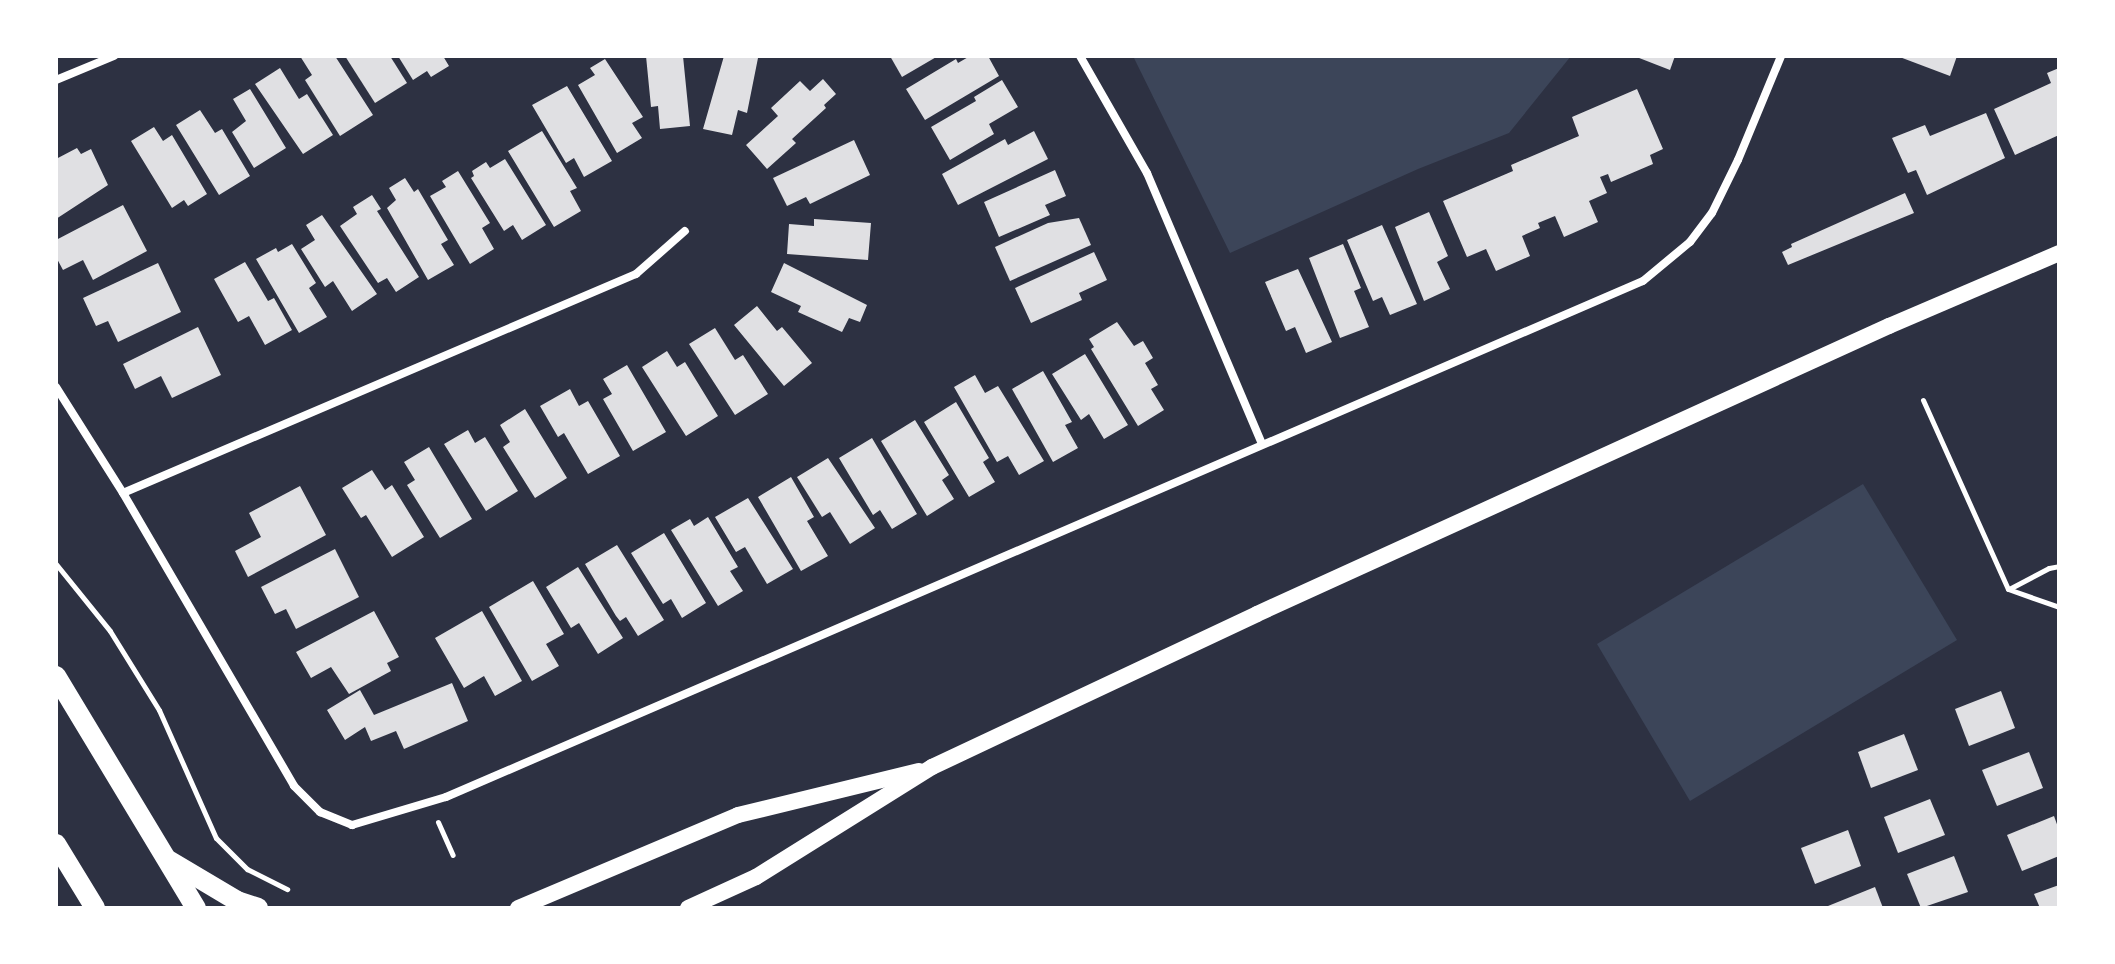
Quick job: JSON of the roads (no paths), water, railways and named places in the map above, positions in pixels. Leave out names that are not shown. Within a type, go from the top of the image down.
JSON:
[{"type":"main road","points":[[688,908],[756,877],[932,767],[1286,601],[1889,326],[2059,253]]},
{"type":"main road","points":[[56,676],[196,908]]},
{"type":"main road","points":[[518,908],[738,815],[932,767]]},
{"type":"main road","points":[[61,852],[81,908]]},
{"type":"main road","points":[[61,852],[95,908]]},
{"type":"main road","points":[[167,860],[237,901],[258,908]]},
{"type":"street","points":[[56,80],[114,56]]},
{"type":"street","points":[[1080,56],[1147,173],[1262,444]]},
{"type":"street","points":[[56,387],[123,493],[294,786],[320,812],[352,825],[446,797],[1643,281],[1690,242],[1712,213],[1738,160],[1781,56]]},
{"type":"street","points":[[123,493],[636,274],[685,231]]}]
